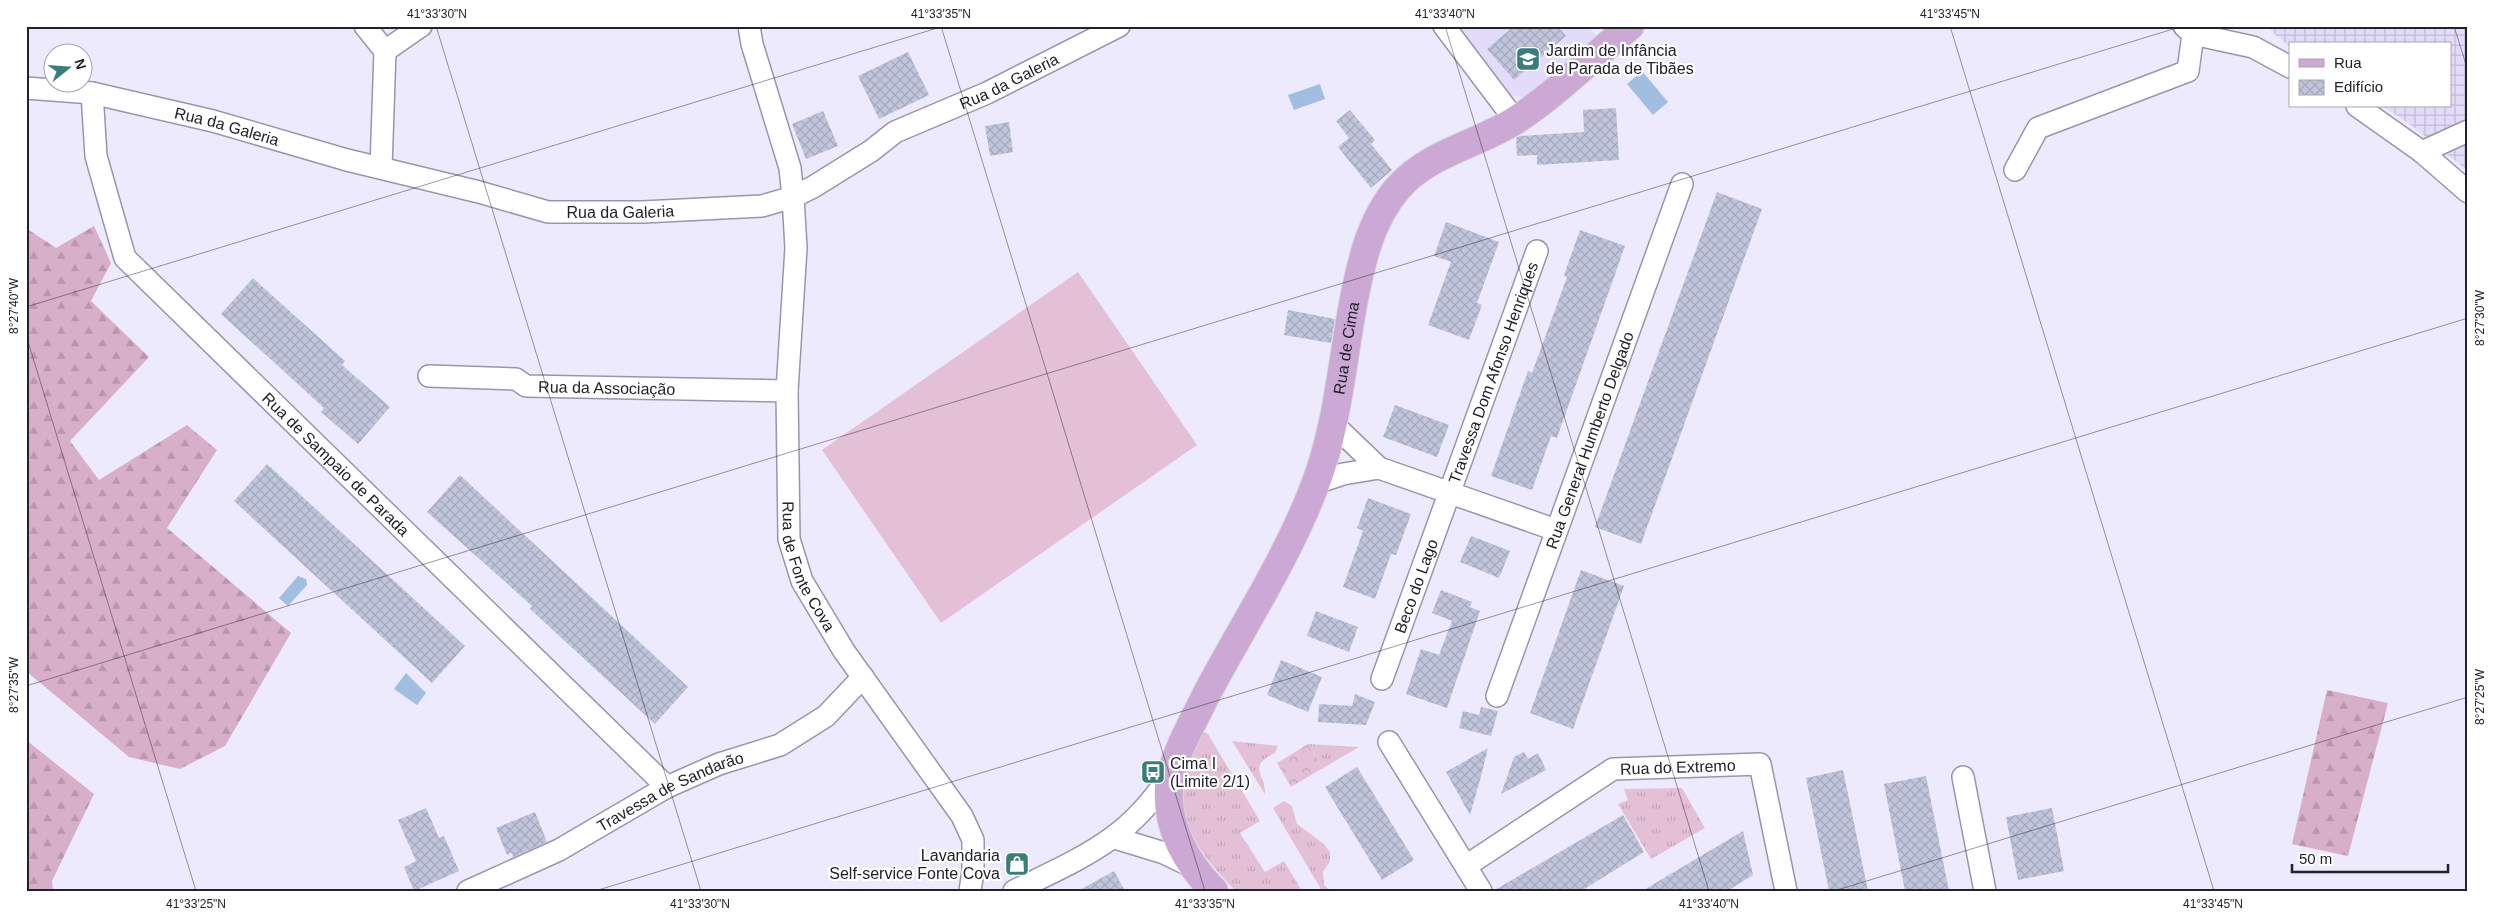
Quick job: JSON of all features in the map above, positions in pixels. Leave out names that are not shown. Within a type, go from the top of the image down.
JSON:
[{"type":"main road","name":"Rua de Cima","points":[[1214,891],[1183,854],[1173,824],[1169,788],[1183,741],[1233,644],[1281,561],[1316,483],[1332,423],[1363,258],[1381,211],[1398,188],[1416,170],[1515,120],[1630,26]]},
{"type":"street","points":[[364,26],[385,51],[381,168]]},
{"type":"street","points":[[385,51],[422,26]]},
{"type":"street","name":"Rua de Fonte Cova","points":[[749,26],[752,44],[790,168],[793,197],[796,248],[787,391],[789,540],[802,581],[844,651],[962,816],[973,840],[973,871],[970,891]]},
{"type":"street","name":"Rua da Galeria","points":[[26,88],[92,93],[213,121],[548,212],[643,212],[762,206],[793,197],[871,152],[895,132],[987,92],[1119,26]]},
{"type":"street","points":[[1444,26],[1515,120]]},
{"type":"street","points":[[2014,170],[2038,128],[2188,71],[2188,30],[2253,47],[2289,66]]},
{"type":"street","name":"Rua de Sampaio de Parada","points":[[92,93],[96,156],[125,258],[667,787]]},
{"type":"street","points":[[2360,108],[2422,152],[2468,192]]},
{"type":"street","points":[[2422,152],[2468,131]]},
{"type":"street","name":"Rua General Humberto Delgado","points":[[1496,696],[1682,184]]},
{"type":"street","name":"Travessa Dom Afonso Henriques","points":[[1450,494],[1537,251]]},
{"type":"street","name":"Rua da Associação","points":[[429,376],[516,379],[526,386],[787,391]]},
{"type":"street","points":[[1332,423],[1379,468],[1556,530]]},
{"type":"street","points":[[1316,483],[1343,474],[1379,468]]},
{"type":"street","name":"Beco do Lago","points":[[1382,679],[1450,494]]},
{"type":"street","name":"Travessa de Sandarão","points":[[468,891],[559,850],[667,787],[719,764],[780,745],[826,716],[863,677]]},
{"type":"street","points":[[1389,742],[1481,891]]},
{"type":"street","name":"Rua do Extremo","points":[[1466,866],[1613,769],[1760,764],[1786,891]]},
{"type":"street","points":[[1014,891],[1115,838],[1156,797],[1175,766]]},
{"type":"street","points":[[1963,777],[1985,891]]},
{"type":"street","points":[[1115,838],[1164,853],[1195,868]]},
{"type":"shaded area","name":"Jardim de Infância de Parada de Tibães","points":[[1455,26],[1587,26],[1600,39],[1530,96],[1521,97],[1509,95],[1468,47],[1467,39]]},
{"type":"shaded area","points":[[2265,26],[2468,26],[2468,171],[2411,125],[2385,108],[2452,108],[2452,42],[2289,42],[2289,46]]},
{"type":"green space","points":[[94,226],[111,263],[91,301],[149,357],[70,441],[99,480],[187,425],[217,450],[167,528],[291,633],[225,746],[180,769],[129,757],[26,671],[26,228],[56,248]]},
{"type":"green space","points":[[1078,272],[1197,445],[941,623],[822,450]]},
{"type":"green space","points":[[2327,690],[2388,703],[2348,856],[2292,844]]},
{"type":"green space","points":[[1201,731],[1208,734],[1260,821],[1240,833],[1265,872],[1284,861],[1302,891],[1236,891],[1214,867],[1195,840],[1183,811],[1182,795],[1184,778]]},
{"type":"green space","points":[[26,740],[94,794],[52,881],[53,891],[26,891]]},
{"type":"green space","points":[[1232,741],[1278,746],[1275,753],[1261,762],[1259,767],[1265,787],[1265,794]]},
{"type":"green space","points":[[1308,744],[1359,747],[1323,768]]},
{"type":"green space","points":[[1308,744],[1323,768],[1291,787],[1277,763]]},
{"type":"green space","points":[[1682,788],[1705,828],[1651,859],[1618,804],[1628,800],[1624,789]]},
{"type":"green space","points":[[1284,801],[1292,806],[1297,824],[1324,844],[1330,852],[1330,861],[1323,872],[1324,885],[1331,891],[1322,891],[1273,808]]},
{"type":"water","points":[[1642,71],[1668,102],[1653,115],[1627,84]]},
{"type":"water","points":[[1320,84],[1325,99],[1294,110],[1288,95]]},
{"type":"water","points":[[298,576],[306,579],[307,585],[288,606],[279,598]]},
{"type":"water","points":[[406,673],[426,693],[417,705],[394,689]]},
{"type":"building","points":[[1514,26],[1557,26],[1566,36],[1514,80],[1487,49]]},
{"type":"building","points":[[908,52],[929,95],[879,119],[858,76]]},
{"type":"building","points":[[1616,108],[1619,160],[1537,165],[1537,155],[1517,156],[1516,138],[1520,136],[1584,132],[1583,110]]},
{"type":"building","points":[[1350,110],[1375,140],[1371,144],[1392,170],[1371,188],[1338,147],[1349,138],[1336,121]]},
{"type":"building","points":[[823,111],[838,146],[806,159],[792,124]]},
{"type":"building","points":[[1009,122],[1013,152],[990,156],[985,126]]},
{"type":"building","points":[[1717,192],[1762,209],[1641,544],[1595,527]]},
{"type":"building","points":[[1446,222],[1499,242],[1477,303],[1482,305],[1469,340],[1428,325],[1451,262],[1434,256]]},
{"type":"building","points":[[1580,230],[1625,246],[1557,438],[1551,436],[1532,490],[1491,476],[1528,371],[1532,373],[1567,277],[1564,275]]},
{"type":"building","points":[[253,278],[345,361],[342,365],[390,407],[358,444],[321,412],[324,408],[221,314]]},
{"type":"building","points":[[1288,310],[1335,319],[1331,343],[1284,335]]},
{"type":"building","points":[[1395,405],[1449,425],[1437,457],[1383,437]]},
{"type":"building","points":[[267,464],[465,646],[432,683],[234,501]]},
{"type":"building","points":[[460,475],[688,687],[655,724],[530,609],[532,606],[427,512]]},
{"type":"building","points":[[1368,498],[1411,514],[1396,555],[1391,554],[1375,599],[1343,587],[1363,531],[1357,528]]},
{"type":"building","points":[[1471,536],[1510,551],[1499,578],[1460,562]]},
{"type":"building","points":[[1581,570],[1624,586],[1573,729],[1530,713]]},
{"type":"building","points":[[1441,590],[1472,602],[1470,607],[1480,611],[1447,708],[1406,694],[1421,649],[1439,655],[1452,621],[1432,613]]},
{"type":"building","points":[[1316,611],[1358,627],[1349,652],[1307,636]]},
{"type":"building","points":[[1281,660],[1322,677],[1308,712],[1267,695]]},
{"type":"building","points":[[1355,694],[1375,702],[1366,725],[1318,722],[1319,704],[1352,706]]},
{"type":"building","points":[[1481,707],[1498,711],[1491,736],[1459,728],[1463,711],[1479,715]]},
{"type":"building","points":[[1488,748],[1480,780],[1470,815],[1446,772]]},
{"type":"building","points":[[1524,752],[1528,759],[1538,753],[1546,770],[1501,794],[1514,757]]},
{"type":"building","points":[[1357,767],[1414,860],[1382,880],[1325,787]]},
{"type":"building","points":[[1843,770],[1868,891],[1829,891],[1806,778]]},
{"type":"building","points":[[1926,776],[1949,891],[1905,891],[1884,784]]},
{"type":"building","points":[[426,808],[439,838],[444,836],[459,871],[414,891],[404,867],[416,861],[398,820]]},
{"type":"building","points":[[2052,808],[2064,871],[2018,880],[2006,817]]},
{"type":"building","points":[[535,812],[547,842],[513,857],[512,853],[507,855],[496,828]]},
{"type":"building","points":[[1623,815],[1644,852],[1581,891],[1493,891]]},
{"type":"building","points":[[1743,831],[1753,875],[1727,891],[1642,891]]},
{"type":"building","points":[[1114,871],[1125,891],[1078,891]]},
{"type":"place","name":"Jardim de Infância de Parada de Tibães","points":[[1528,59]]},
{"type":"place","name":"Cima I (Limite 2/1)","points":[[1153,772]]},
{"type":"place","name":"Lavandaria Self-service Fonte Cova","points":[[1017,864]]}]
